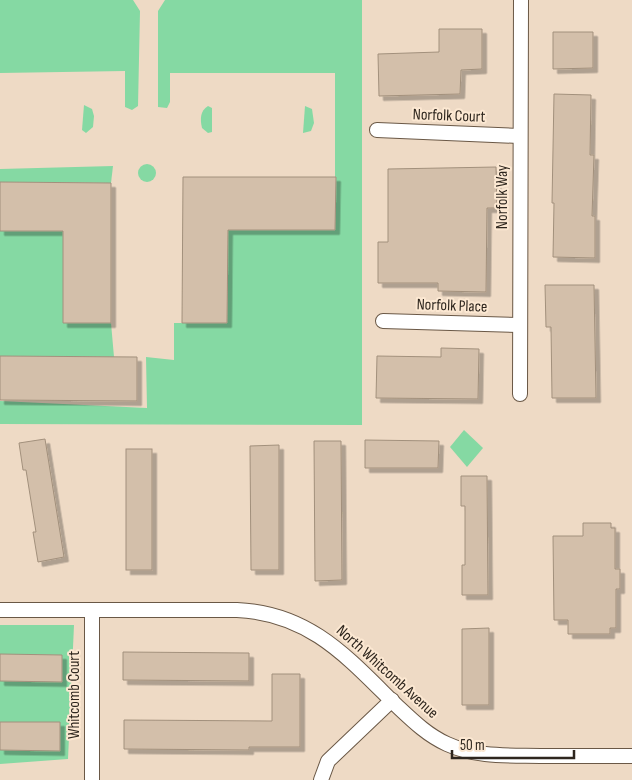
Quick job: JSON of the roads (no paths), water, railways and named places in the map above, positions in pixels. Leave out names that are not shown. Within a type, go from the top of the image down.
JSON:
[{"type":"street","name":"Norfolk Way","points":[[520,394],[519,136],[521,0]]},
{"type":"street","name":"Norfolk Court","points":[[377,130],[519,136]]},
{"type":"street","name":"Norfolk Place","points":[[383,322],[520,325]]},
{"type":"street","name":"North Whitcomb Avenue","points":[[0,610],[237,610],[275,615],[304,626],[324,638],[432,736],[446,744],[470,752],[502,755],[632,756]]},
{"type":"street","name":"Whitcomb Court","points":[[92,610],[92,780]]},
{"type":"street","points":[[321,780],[322,770],[328,761],[392,700]]}]
